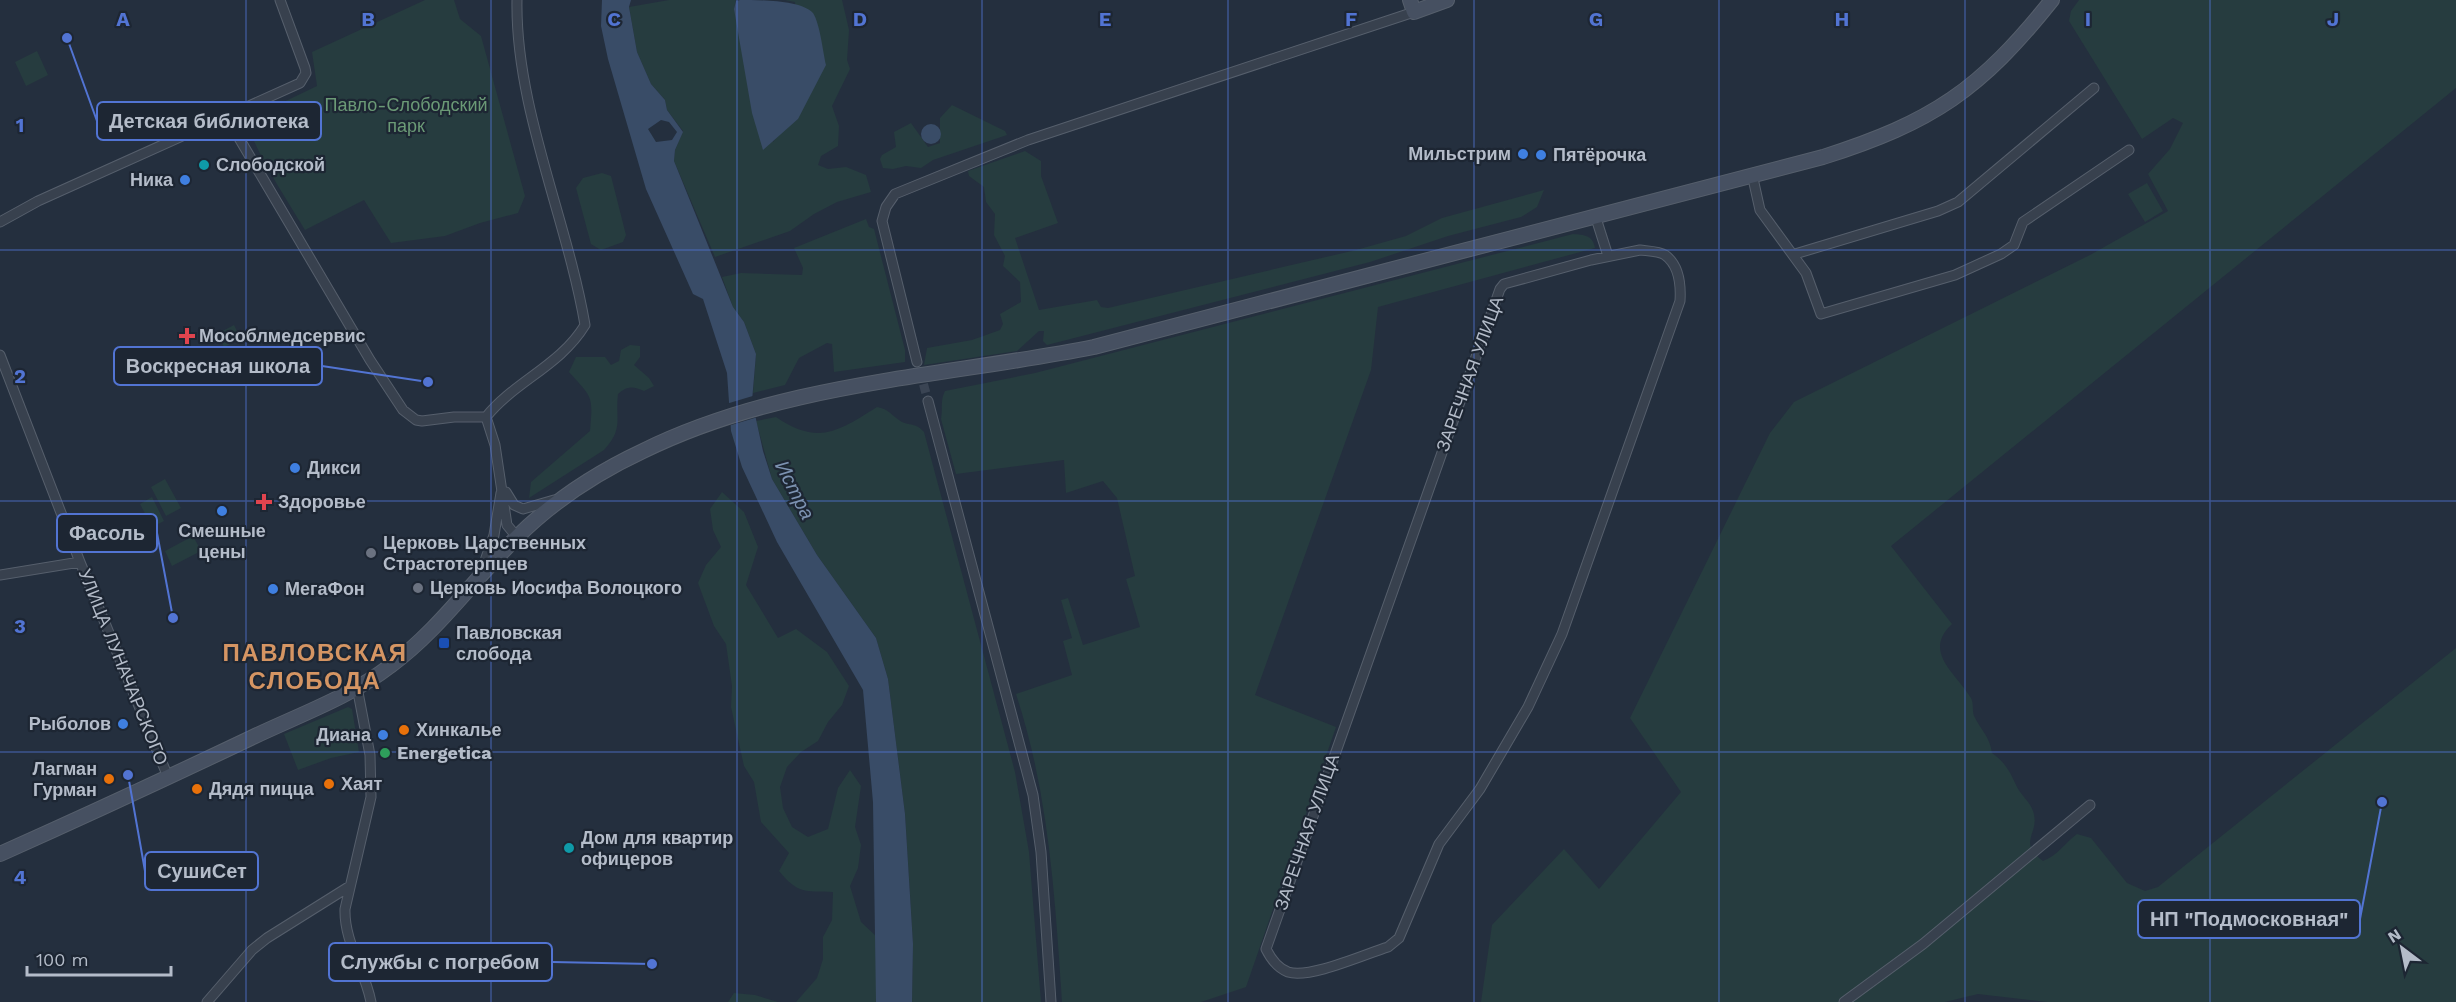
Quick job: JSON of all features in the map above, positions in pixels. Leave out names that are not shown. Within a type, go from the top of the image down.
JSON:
[{"type":"main road","points":[[1412,6],[1447,0]]},
{"type":"main road","points":[[0,854],[357,687],[388,668],[419,642],[517,537],[569,492],[634,455],[678,435],[755,406],[830,391],[1015,363],[1094,347],[1860,145],[1919,121],[1950,102],[1988,73],[2052,0]]},
{"type":"street","points":[[0,222],[38,201],[300,82],[304,78],[305,68],[280,0]]},
{"type":"street","points":[[486,417],[500,400],[561,355],[585,325],[574,269],[532,111],[520,53],[517,0]]},
{"type":"street","points":[[917,362],[882,221],[886,207],[895,194],[1029,140],[1412,6]]},
{"type":"street","points":[[1794,254],[1938,211],[1958,202],[2094,88]]},
{"type":"street","points":[[226,116],[370,360],[403,410],[409,416],[422,422],[454,417],[486,417]]},
{"type":"street","points":[[1752,174],[1760,210],[1806,273],[1821,314],[1955,275],[2014,245],[2023,222],[2129,150]]},
{"type":"street","points":[[1595,215],[1608,256]]},
{"type":"street","name":"ЗАРЕЧНАЯ УЛИЦА","points":[[1640,250],[1664,254],[1675,268],[1681,286],[1680,301],[1562,634],[1528,707],[1480,789],[1439,844],[1398,938],[1388,947],[1305,973],[1287,972],[1272,961],[1266,949],[1500,289],[1504,284],[1608,256],[1640,250]]},
{"type":"street","name":"УЛИЦА ЛУНАЧАРСКОГО","points":[[0,355],[80,562],[168,777]]},
{"type":"street","points":[[927,401],[1033,795],[1041,852],[1051,1002]]},
{"type":"street","points":[[486,417],[495,445],[507,525],[517,537]]},
{"type":"street","points":[[502,484],[514,505],[524,509],[543,504],[569,492]]},
{"type":"street","points":[[478,578],[494,535],[502,484]]},
{"type":"street","points":[[0,575],[80,562]]},
{"type":"street","points":[[357,687],[370,755],[371,797],[345,909],[346,928],[364,971],[371,1002]]},
{"type":"street","points":[[1844,1002],[1932,936],[2090,805]]},
{"type":"street","points":[[207,1002],[252,950],[267,938],[350,886]]},
{"type":"green space","name":"Павло-Слободский парк","points":[[425,0],[454,0],[460,19],[481,36],[525,196],[518,213],[480,223],[445,236],[391,243],[364,200],[305,230],[254,142],[248,119],[317,86],[312,52]]},
{"type":"green space","points":[[669,0],[736,0],[734,9],[773,142],[779,134],[798,119],[795,2],[785,0],[842,0],[849,30],[847,60],[850,69],[832,106],[839,126],[838,146],[821,156],[818,165],[828,169],[846,167],[866,175],[871,192],[837,202],[814,214],[790,231],[715,257],[674,161],[675,150],[683,131],[667,110],[665,100],[651,84],[637,52],[629,7]]},
{"type":"green space","points":[[2079,0],[2456,0],[2456,88],[1891,546],[1952,624],[1940,644],[1941,653],[1950,671],[1971,698],[1974,716],[1987,738],[1992,753],[2007,768],[2032,808],[2035,819],[2030,842],[2035,854],[2043,861],[2077,834],[2091,838],[2127,883],[2145,891],[2158,887],[2456,648],[2456,1002],[2047,1002],[1978,994],[1945,1002],[1481,1002],[1492,925],[1564,849],[1599,889],[1681,792],[1630,718],[1770,433],[1794,402],[2090,255],[2168,211],[2148,174],[2170,149],[2183,123],[2173,118],[2142,139],[2069,21],[2071,11]]},
{"type":"green space","points":[[37,51],[48,75],[26,86],[15,62]]},
{"type":"green space","points":[[952,105],[1005,131],[1007,135],[933,160],[921,168],[906,166],[893,169],[883,168],[880,159],[882,155],[896,147],[894,132],[911,123],[928,147],[940,143],[940,118]]},
{"type":"green space","points":[[1025,151],[1041,161],[1041,176],[1058,223],[1015,238],[1039,310],[1097,300],[1101,307],[1108,308],[1356,250],[1406,236],[1442,218],[1544,190],[1537,207],[1521,217],[1448,236],[1370,262],[1047,345],[1043,341],[1044,331],[1039,331],[1017,351],[924,365],[927,348],[972,340],[1000,330],[1003,324],[1000,314],[1021,302],[1020,282],[1003,266],[1005,256],[994,235],[995,214],[986,202],[984,187],[969,176],[968,171]]},
{"type":"green space","points":[[602,173],[611,176],[626,235],[623,242],[601,250],[591,244],[576,188],[583,178]]},
{"type":"green space","points":[[2147,183],[2163,211],[2145,222],[2128,194]]},
{"type":"green space","points":[[866,219],[869,227],[874,229],[905,350],[905,362],[834,372],[832,344],[827,343],[799,358],[785,385],[753,393],[756,354],[744,322],[733,307],[722,277],[741,273],[802,275],[803,268],[794,248]]},
{"type":"green space","points":[[1573,234],[1590,238],[1595,248],[1378,307],[1371,370],[1255,695],[1336,727],[1246,987],[1201,1002],[1062,1002],[1049,846],[1036,770],[1016,694],[1072,675],[1063,641],[1072,638],[1061,600],[1068,598],[1083,645],[1140,627],[1126,579],[1135,576],[1117,498],[1103,481],[1066,493],[1064,460],[956,474],[941,419],[945,391],[1035,373]]},
{"type":"green space","points":[[234,325],[241,339],[224,347],[217,334]]},
{"type":"green space","points":[[630,345],[640,346],[640,357],[634,365],[649,378],[654,386],[644,391],[627,388],[618,394],[616,429],[604,450],[529,498],[531,482],[590,431],[590,398],[569,372],[576,357],[605,357],[611,365],[619,361],[621,350]]},
{"type":"green space","points":[[877,407],[888,411],[902,422],[919,427],[924,432],[1015,772],[1029,852],[1041,1002],[912,1002],[913,944],[905,814],[888,679],[876,638],[817,555],[772,479],[756,421],[776,417],[804,431],[828,432],[851,423]]},
{"type":"green space","points":[[165,479],[181,508],[166,516],[151,487]]},
{"type":"green space","points":[[722,492],[744,512],[758,547],[746,585],[778,638],[796,629],[827,652],[849,686],[842,705],[828,722],[818,741],[801,752],[787,767],[780,787],[783,808],[792,827],[808,837],[828,829],[838,788],[850,770],[861,786],[855,827],[861,845],[858,868],[850,886],[861,922],[877,937],[876,1002],[796,1002],[817,978],[823,959],[823,937],[832,920],[833,892],[802,890],[791,884],[779,871],[789,853],[761,822],[754,782],[744,766],[731,707],[732,686],[726,644],[714,626],[698,583],[706,565],[721,547],[713,530],[710,509]]},
{"type":"green space","points":[[152,497],[164,521],[152,527],[140,504]]},
{"type":"green space","points":[[193,536],[201,551],[172,566],[165,551]]},
{"type":"green space","points":[[348,707],[352,709],[359,752],[331,758],[298,770],[284,734]]},
{"type":"green space","points":[[734,993],[755,995],[778,1002],[728,1002]]},
{"type":"water","points":[[602,0],[631,0],[629,7],[637,52],[651,84],[665,100],[667,110],[683,132],[675,150],[674,161],[733,307],[744,322],[756,354],[752,401],[772,479],[817,555],[876,638],[888,679],[905,814],[913,944],[912,1002],[876,1002],[873,802],[863,690],[777,542],[742,467],[731,431],[727,373],[703,299],[693,294],[646,189],[608,59],[601,26]],"holes":[[[661,120],[669,122],[677,132],[672,140],[656,142],[648,129]]]},
{"type":"water","points":[[736,1],[790,3],[813,13],[826,65],[798,119],[763,150],[752,113],[734,9]]},
{"type":"water","points":[[931,124],[938,127],[941,134],[938,141],[931,144],[924,141],[921,134],[924,127]]},
{"type":"pier","points":[[756,395],[758,417],[728,426],[726,404]]},
{"type":"tunnel","points":[[920,371],[928,401]]},
{"type":"place","name":"Детская библиотека","points":[[67,38]]},
{"type":"place","name":"Мильстрим","points":[[1523,154]]},
{"type":"place","name":"Пятёрочка","points":[[1541,155]]},
{"type":"place","name":"Слободской","points":[[204,165]]},
{"type":"place","name":"Ника","points":[[185,180]]},
{"type":"place","name":"Мособлмедсервис","points":[[187,336]]},
{"type":"place","name":"Воскресная школа","points":[[428,382]]},
{"type":"place","name":"Дикси","points":[[295,468]]},
{"type":"place","name":"Здоровье","points":[[264,502]]},
{"type":"place","name":"Смешные цены","points":[[222,511]]},
{"type":"place","name":"Церковь Царственных Страстотерпцев","points":[[371,553]]},
{"type":"place","name":"Церковь Иосифа Волоцкого","points":[[418,588]]},
{"type":"place","name":"МегаФон","points":[[273,589]]},
{"type":"place","name":"Фасоль","points":[[173,618]]},
{"type":"place","name":"Павловская слобода","points":[[444,643]]},
{"type":"place","name":"Рыболов","points":[[123,724]]},
{"type":"place","name":"Хинкалье","points":[[404,730]]},
{"type":"place","name":"Диана","points":[[383,735]]},
{"type":"place","name":"Energetica","points":[[385,753]]},
{"type":"place","name":"СушиСет","points":[[128,775]]},
{"type":"place","name":"Лагман Гурман","points":[[109,779]]},
{"type":"place","name":"Хаят","points":[[329,784]]},
{"type":"place","name":"Дядя пицца","points":[[197,789]]},
{"type":"place","name":"НП \"Подмосковная\"","points":[[2382,802]]},
{"type":"place","name":"Дом для квартир офицеров","points":[[569,848]]},
{"type":"place","name":"Службы с погребом","points":[[652,964]]},
{"type":"district","name":"ПАВЛОВСКАЯ СЛОБОДА","points":[[315,667]]},
{"type":"water label","name":"Истра","points":[[795,490]]}]
